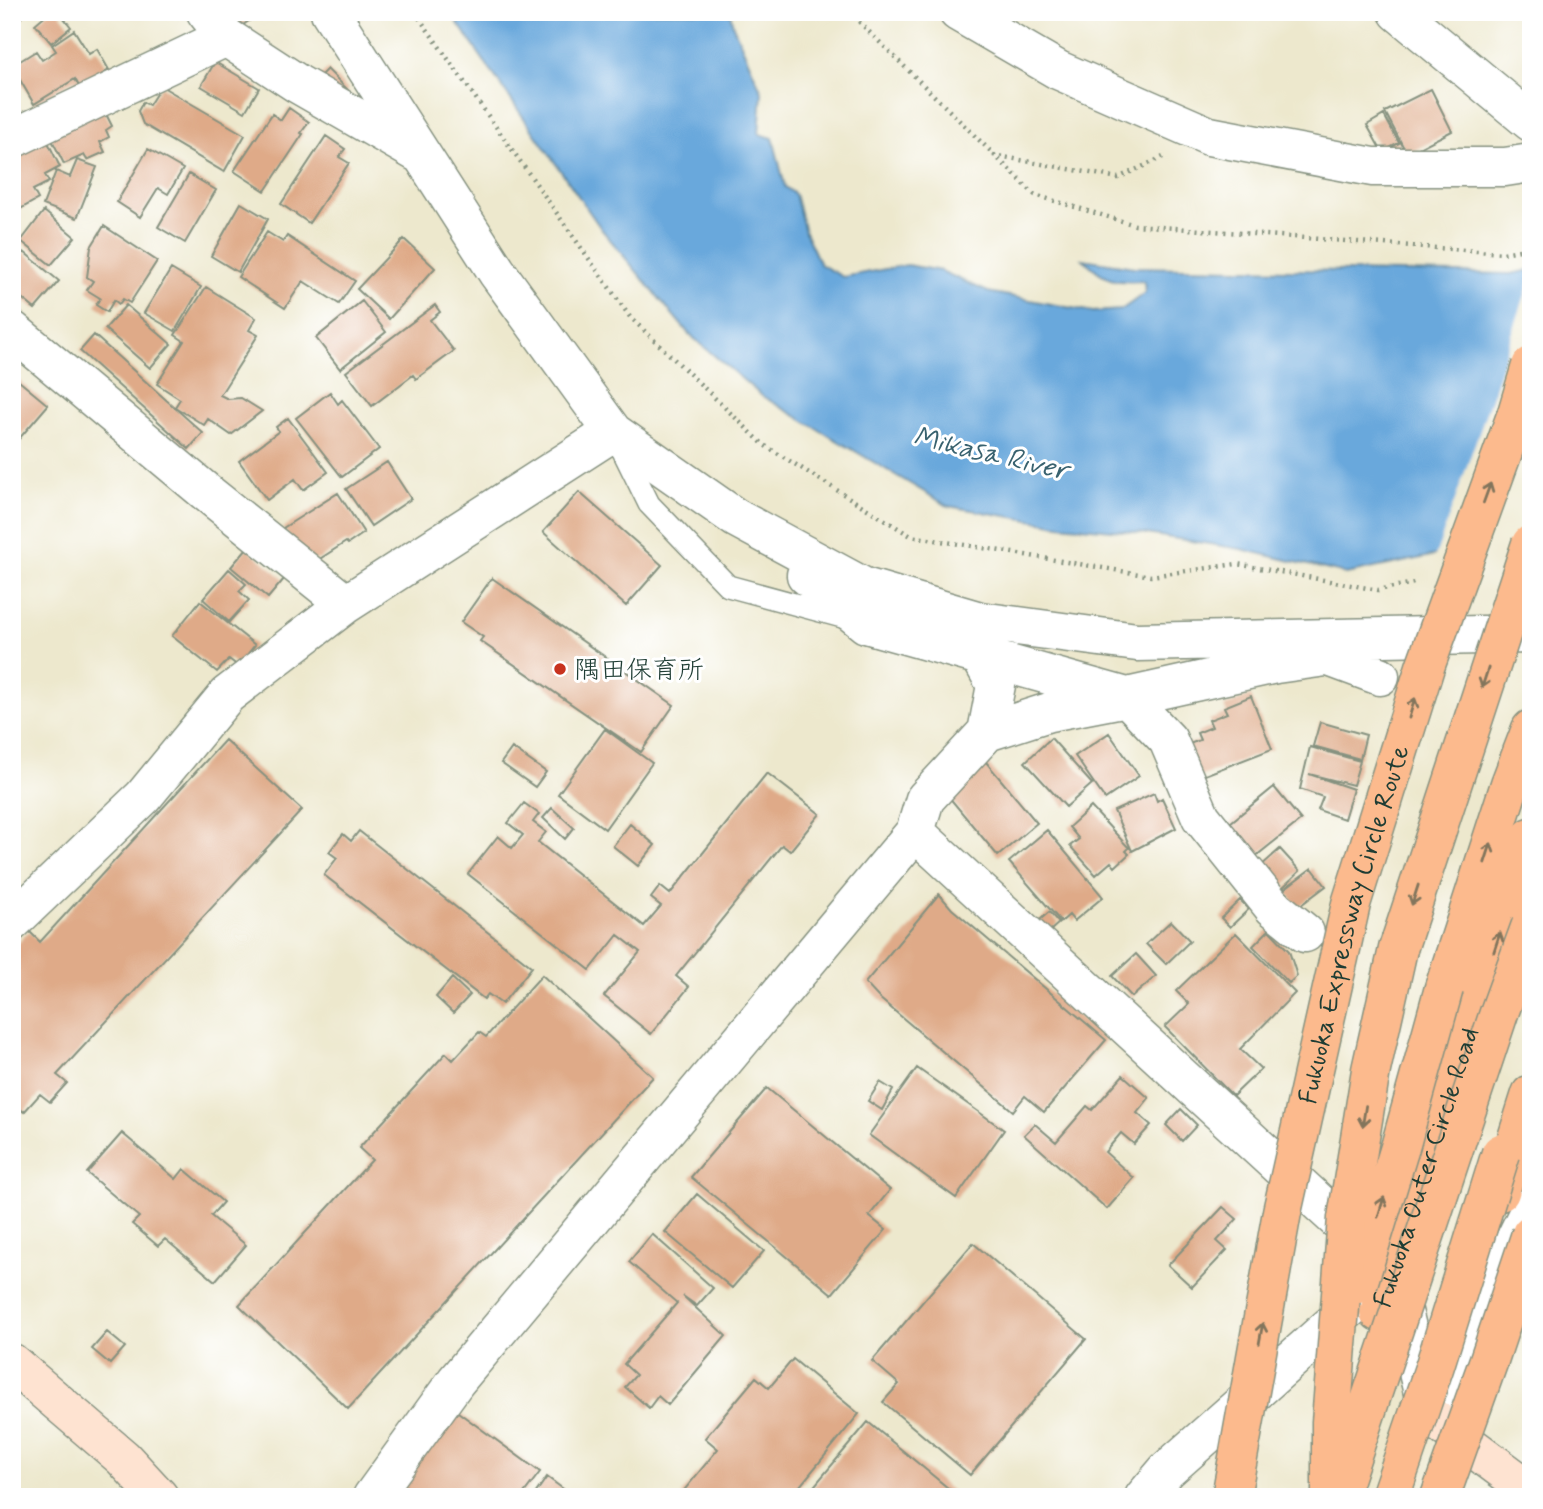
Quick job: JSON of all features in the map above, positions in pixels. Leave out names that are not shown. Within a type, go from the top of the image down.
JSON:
[{"type":"highway","name":"Fukuoka Expressway Circle Route","points":[[1231,1497],[1282,1212],[1351,904],[1425,667],[1517,413],[1531,366]]},
{"type":"highway","name":"Fukuoka Expressway Circle Route","points":[[1331,1497],[1331,1422],[1347,1218],[1371,1070],[1398,948],[1531,544]]},
{"type":"highway","points":[[1325,1497],[1348,1327],[1361,1272],[1401,1144],[1444,988],[1510,784],[1531,729]]},
{"type":"highway","name":"Fukuoka Outer Circle Road","points":[[1318,1497],[1531,837]]},
{"type":"highway","points":[[1338,1497],[1494,1025],[1531,925]]},
{"type":"highway","points":[[1390,1497],[1531,1067]]},
{"type":"highway","points":[[1401,1497],[1531,1094]]},
{"type":"highway","points":[[1443,1486],[1531,1234]]},
{"type":"highway","points":[[1443,1486],[1506,1372],[1531,1298]]},
{"type":"main road","points":[[12,1363],[123,1458],[159,1497]]},
{"type":"main road","points":[[1429,1415],[1531,1491]]},
{"type":"street","points":[[330,12],[497,272],[613,432],[736,518],[866,624],[1127,697],[1168,740],[1201,817],[1273,907],[1305,933]]},
{"type":"street","points":[[958,12],[1058,71],[1209,136],[1373,167],[1505,167],[1531,163]]},
{"type":"street","points":[[1413,18],[1531,122]]},
{"type":"street","points":[[12,139],[216,25],[298,84],[423,156]]},
{"type":"street","points":[[12,330],[206,492],[346,604]]},
{"type":"street","points":[[12,922],[143,797],[227,695],[346,604],[613,432]]},
{"type":"street","points":[[736,518],[864,587],[980,621],[1136,642],[1531,634]]},
{"type":"street","points":[[1277,638],[1380,676]]},
{"type":"street","points":[[980,656],[996,685],[987,732]]},
{"type":"street","points":[[372,1497],[456,1381],[915,832],[925,799],[987,732],[1049,712],[1276,664],[1329,656]]},
{"type":"street","points":[[915,832],[1393,1270],[1429,1415]]},
{"type":"street","points":[[1429,1415],[1531,1207]]},
{"type":"street","points":[[1144,1497],[1167,1470],[1393,1270]]},
{"type":"lane","points":[[613,432],[649,504],[728,586],[866,624]]},
{"type":"path","points":[[415,12],[630,317],[764,445],[911,536],[1151,576],[1237,565],[1378,590],[1416,583]]},
{"type":"path","points":[[849,12],[1035,195],[1135,225],[1503,253],[1531,248]]},
{"type":"path","points":[[992,155],[1118,178],[1209,136]]},
{"type":"water","name":"Mikasa River","points":[[450,12],[730,12],[733,26],[762,92],[759,134],[773,138],[785,187],[795,194],[805,232],[820,264],[843,277],[907,265],[941,271],[988,292],[1093,312],[1121,310],[1145,293],[1144,281],[1124,282],[1111,279],[1083,259],[1134,267],[1511,274],[1531,270],[1531,535],[1346,574],[1241,549],[1134,532],[1059,525],[948,506],[762,396],[689,334],[602,230]]},
{"type":"pier","points":[[1531,277],[1531,539],[1434,559],[1489,404]]},
{"type":"building","points":[[12,12],[26,12],[12,28]]},
{"type":"building","points":[[49,12],[59,12],[71,27],[51,43],[35,24]]},
{"type":"building","points":[[225,12],[262,12],[237,29]]},
{"type":"building","points":[[74,30],[89,54],[97,49],[109,70],[80,88],[75,79],[34,104],[12,66],[36,51],[42,60],[56,51],[52,45]]},
{"type":"building","points":[[215,62],[259,88],[245,112],[201,86]]},
{"type":"building","points":[[327,69],[348,90],[340,98],[319,77]]},
{"type":"building","points":[[161,86],[245,135],[224,172],[143,124],[138,111],[143,102],[149,105]]},
{"type":"building","points":[[1431,89],[1452,131],[1407,154],[1385,112]]},
{"type":"building","points":[[103,108],[112,126],[106,130],[109,137],[100,142],[105,152],[87,160],[84,155],[64,164],[49,134]]},
{"type":"building","points":[[289,108],[309,122],[265,191],[234,171],[272,114],[281,120]]},
{"type":"building","points":[[1384,115],[1399,143],[1382,152],[1367,125]]},
{"type":"building","points":[[45,136],[60,167],[45,175],[49,182],[33,190],[38,199],[20,209],[12,193],[12,152]]},
{"type":"building","points":[[326,136],[345,149],[339,157],[349,163],[309,223],[281,204]]},
{"type":"building","points":[[148,149],[183,169],[168,194],[158,188],[140,217],[117,202]]},
{"type":"building","points":[[77,160],[97,167],[77,218],[43,205],[56,171],[70,177]]},
{"type":"building","points":[[189,174],[216,190],[185,243],[158,227]]},
{"type":"building","points":[[241,203],[268,219],[238,272],[211,256]]},
{"type":"building","points":[[44,211],[75,237],[51,265],[21,241]]},
{"type":"building","points":[[104,226],[157,261],[130,303],[123,299],[119,304],[114,300],[107,312],[96,305],[100,298],[87,290],[93,281],[87,277],[91,247]]},
{"type":"building","points":[[267,232],[283,242],[287,236],[355,281],[339,304],[303,281],[285,308],[238,277]]},
{"type":"building","points":[[404,239],[435,268],[389,319],[357,289]]},
{"type":"building","points":[[24,252],[59,281],[35,309],[12,290],[12,266]]},
{"type":"building","points":[[171,269],[201,287],[175,331],[144,313]]},
{"type":"building","points":[[206,287],[256,318],[249,330],[258,335],[220,395],[228,399],[241,398],[262,411],[231,435],[208,419],[204,425],[175,407],[180,399],[157,384],[184,341],[175,335]]},
{"type":"building","points":[[362,301],[386,332],[340,369],[316,338]]},
{"type":"building","points":[[126,305],[171,344],[150,368],[105,329]]},
{"type":"building","points":[[435,305],[440,312],[430,320],[454,351],[416,379],[413,375],[372,406],[346,372]]},
{"type":"building","points":[[94,335],[203,433],[189,449],[80,351]]},
{"type":"building","points":[[19,381],[48,405],[12,447],[12,389]]},
{"type":"building","points":[[330,392],[338,404],[342,400],[379,449],[342,477],[296,418]]},
{"type":"building","points":[[288,418],[328,472],[303,490],[295,479],[267,500],[239,461],[279,431],[276,427]]},
{"type":"building","points":[[387,462],[411,499],[371,526],[346,489]]},
{"type":"building","points":[[579,492],[662,565],[626,606],[543,532]]},
{"type":"building","points":[[338,493],[364,533],[318,560],[303,559],[283,528]]},
{"type":"building","points":[[247,548],[284,579],[268,598],[231,567]]},
{"type":"building","points":[[229,569],[246,584],[239,591],[249,600],[229,622],[203,599]]},
{"type":"building","points":[[492,578],[674,705],[641,752],[480,641],[483,637],[461,622]]},
{"type":"building","points":[[200,601],[255,645],[238,666],[229,659],[217,672],[172,636]]},
{"type":"building","points":[[1251,696],[1272,749],[1197,778],[1184,746],[1200,740],[1197,733],[1212,727],[1209,720],[1227,713],[1224,707]]},
{"type":"building","points":[[1320,722],[1366,735],[1360,759],[1313,746]]},
{"type":"building","points":[[605,729],[652,763],[605,829],[558,794]]},
{"type":"building","points":[[1109,733],[1139,776],[1105,799],[1075,756]]},
{"type":"building","points":[[1051,738],[1092,784],[1066,807],[1025,762]]},
{"type":"building","points":[[225,740],[302,810],[57,1075],[67,1083],[50,1102],[40,1094],[24,1112],[12,1102],[12,950],[29,931],[40,942]]},
{"type":"building","points":[[1310,747],[1360,761],[1353,785],[1309,774],[1353,789],[1344,819],[1318,810],[1323,797],[1300,789]]},
{"type":"building","points":[[512,748],[546,772],[535,787],[501,763]]},
{"type":"building","points":[[981,756],[1037,823],[998,856],[948,796]]},
{"type":"building","points":[[767,773],[820,814],[790,851],[782,845],[676,976],[689,987],[651,1034],[604,996],[640,952],[618,935],[590,970],[468,874],[498,836],[512,848],[523,835],[508,823],[524,803],[539,814],[533,822],[546,832],[538,842],[644,926],[661,906],[651,898],[660,886],[670,894]]},
{"type":"building","points":[[1274,787],[1301,820],[1256,856],[1230,823]]},
{"type":"building","points":[[1154,793],[1157,801],[1162,798],[1176,828],[1132,851],[1114,811]]},
{"type":"building","points":[[1091,807],[1129,848],[1126,851],[1129,854],[1115,867],[1111,862],[1096,875],[1070,846],[1079,839],[1069,827]]},
{"type":"building","points":[[552,808],[574,828],[565,839],[543,818]]},
{"type":"building","points":[[630,824],[655,845],[638,866],[613,846]]},
{"type":"building","points":[[1047,830],[1103,897],[1074,921],[1069,915],[1061,922],[1009,862]]},
{"type":"building","points":[[359,831],[532,967],[502,1004],[488,994],[484,999],[324,875],[337,858],[329,852],[343,834],[351,841]]},
{"type":"building","points":[[1280,849],[1300,871],[1281,889],[1260,867]]},
{"type":"building","points":[[1312,868],[1326,886],[1298,907],[1284,889]]},
{"type":"building","points":[[939,894],[952,909],[1106,1040],[1044,1112],[1025,1096],[1013,1111],[865,983]]},
{"type":"building","points":[[1240,900],[1249,909],[1230,927],[1221,918]]},
{"type":"building","points":[[1049,912],[1059,923],[1043,937],[1033,926]]},
{"type":"building","points":[[1171,921],[1190,941],[1166,964],[1146,944]]},
{"type":"building","points":[[1269,930],[1289,951],[1297,976],[1289,983],[1253,946]]},
{"type":"building","points":[[1236,933],[1295,993],[1240,1049],[1261,1069],[1233,1096],[1165,1027],[1189,1004],[1176,991]]},
{"type":"building","points":[[1136,954],[1156,976],[1132,997],[1112,976]]},
{"type":"building","points":[[542,975],[653,1077],[348,1409],[239,1305],[372,1160],[359,1148],[446,1053],[453,1060],[479,1032],[486,1037]]},
{"type":"building","points":[[452,978],[470,995],[453,1013],[436,997]]},
{"type":"building","points":[[917,1068],[1004,1130],[956,1198],[869,1135]]},
{"type":"building","points":[[1123,1075],[1149,1098],[1137,1113],[1151,1125],[1134,1144],[1121,1133],[1105,1152],[1134,1178],[1107,1209],[1024,1135],[1035,1124],[1056,1142],[1087,1106],[1092,1110]]},
{"type":"building","points":[[880,1082],[893,1090],[882,1110],[868,1101]]},
{"type":"building","points":[[767,1088],[890,1190],[869,1216],[886,1230],[832,1294],[691,1177]]},
{"type":"building","points":[[1181,1109],[1197,1125],[1182,1141],[1166,1125]]},
{"type":"building","points":[[122,1133],[176,1179],[184,1169],[223,1202],[211,1216],[246,1245],[215,1281],[165,1239],[158,1246],[132,1224],[139,1217],[87,1173]]},
{"type":"building","points":[[697,1194],[764,1251],[732,1288],[665,1232]]},
{"type":"building","points":[[1223,1207],[1237,1219],[1217,1241],[1227,1250],[1192,1287],[1168,1265]]},
{"type":"building","points":[[652,1234],[713,1288],[697,1306],[683,1296],[726,1336],[668,1405],[658,1396],[649,1408],[625,1387],[636,1375],[624,1364],[677,1303],[629,1262]]},
{"type":"building","points":[[973,1243],[1086,1339],[970,1475],[883,1402],[899,1384],[872,1361]]},
{"type":"building","points":[[107,1332],[125,1347],[110,1364],[92,1349]]},
{"type":"building","points":[[793,1359],[859,1414],[791,1497],[685,1497],[681,1494],[718,1449],[705,1438],[756,1377],[769,1388]]},
{"type":"building","points":[[447,1404],[540,1472],[521,1497],[402,1497],[387,1485]]},
{"type":"building","points":[[868,1422],[954,1493],[951,1497],[805,1497]]},
{"type":"building","points":[[547,1477],[574,1497],[533,1497]]},
{"type":"place","name":"隅田保育所","points":[[560,669]]}]
